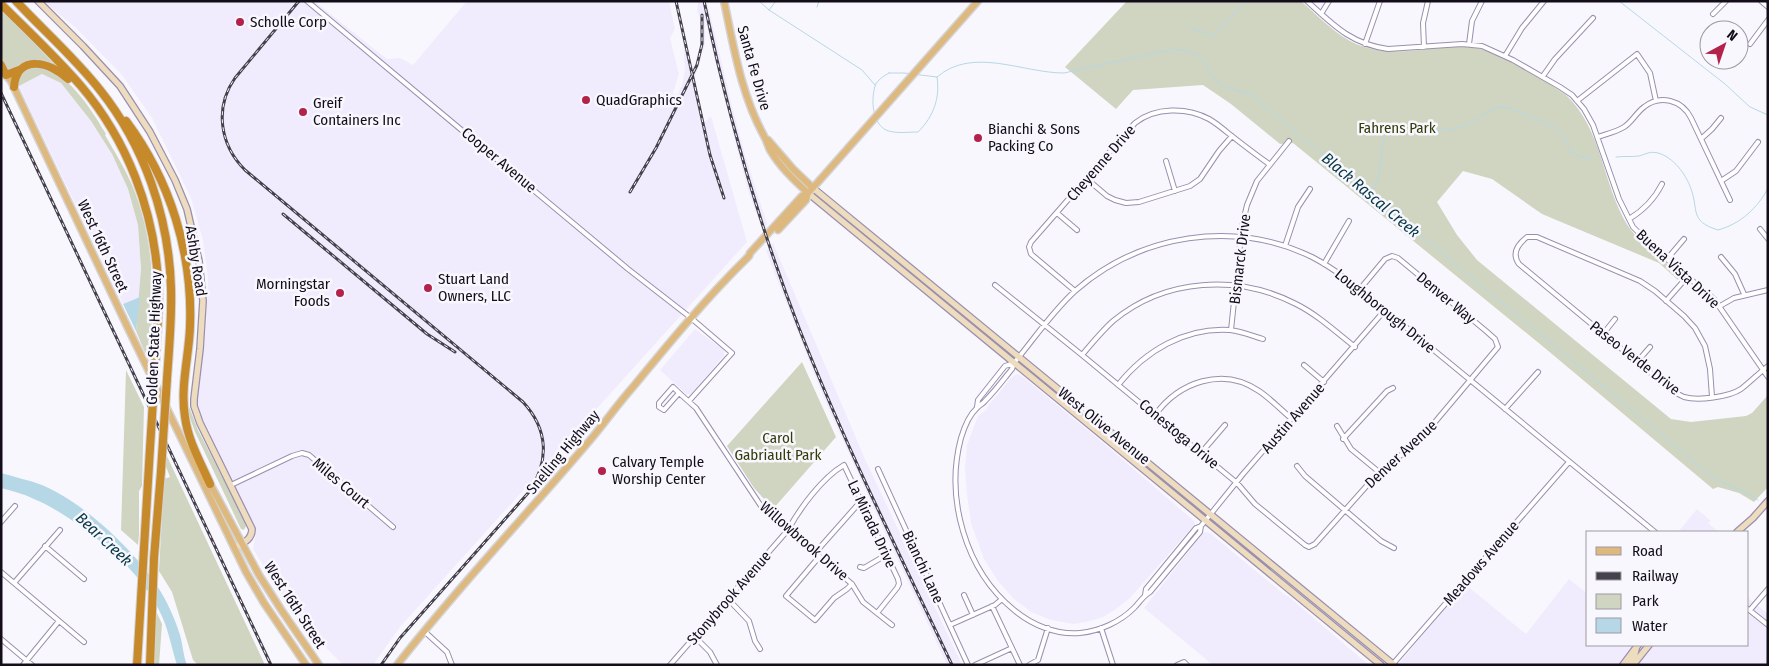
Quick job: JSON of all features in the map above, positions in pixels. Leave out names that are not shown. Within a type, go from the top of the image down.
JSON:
[{"type":"highway","name":"Golden State Highway","points":[[16,1],[101,90],[121,120],[142,161],[158,204],[166,238],[171,288],[167,379],[154,558],[150,665]]},
{"type":"highway","name":"Golden State Highway","points":[[1,4],[82,87],[107,121],[126,155],[138,183],[146,210],[157,263],[158,310],[156,353],[137,665]]},
{"type":"highway","points":[[1,65],[4,76],[36,63],[48,65],[63,73],[105,123],[126,155]]},
{"type":"highway","points":[[14,87],[16,76],[21,69]]},
{"type":"highway","points":[[101,90],[130,126],[152,161],[169,198],[180,229],[188,272],[191,312],[190,343],[183,406],[188,431],[210,484]]},
{"type":"main road","name":"Ashby Road","points":[[38,1],[120,86],[150,132],[175,180],[187,209],[193,233],[203,301],[194,406],[200,423],[252,529],[250,537],[242,544]]},
{"type":"main road","name":"Santa Fe Drive","points":[[724,1],[743,87],[751,111],[766,138],[769,149],[783,168],[811,190]]},
{"type":"main road","name":"Snelling Highway","points":[[397,665],[424,630],[586,445],[691,318],[802,196],[811,190],[978,1]]},
{"type":"main road","name":"West 16th Street","points":[[4,76],[14,87],[234,548],[263,600],[306,665]]},
{"type":"main road","name":"West Olive Avenue","points":[[811,190],[897,266],[1203,524],[1381,665]]},
{"type":"main road","name":"West Olive Avenue","points":[[811,190],[924,277],[1393,665]]},
{"type":"main road","points":[[897,266],[903,267],[918,279],[924,277]]},
{"type":"main road","name":"West 16th Street","points":[[176,428],[279,606],[319,665]]},
{"type":"main road","points":[[1738,531],[1768,501]]},
{"type":"main road","points":[[1745,531],[1753,518]]},
{"type":"main road","points":[[234,548],[242,544]]},
{"type":"main road","points":[[1623,665],[1637,646]]},
{"type":"main road","points":[[1628,665],[1636,654],[1637,646]]},
{"type":"main road","points":[[1642,653],[1644,646]]},
{"type":"main road","points":[[1634,665],[1649,646]]},
{"type":"street","name":"Cooper Avenue","points":[[307,1],[622,263],[691,318]]},
{"type":"street","name":"Buena Vista Drive","points":[[1306,1],[1345,34],[1365,44],[1388,49],[1469,44],[1488,48],[1543,76],[1566,91],[1578,101],[1590,119],[1619,200],[1629,219],[1640,234],[1720,306],[1738,336],[1768,377]]},
{"type":"street","points":[[1321,14],[1329,1]]},
{"type":"street","points":[[1365,44],[1380,1]]},
{"type":"street","points":[[1424,47],[1423,23],[1428,1]]},
{"type":"street","points":[[1469,44],[1472,21],[1482,1]]},
{"type":"street","points":[[1505,56],[1522,28],[1544,1]]},
{"type":"street","points":[[1713,14],[1726,1]]},
{"type":"street","points":[[1761,1],[1768,7]]},
{"type":"street","points":[[1543,76],[1555,59],[1593,18]]},
{"type":"street","points":[[1750,44],[1768,20]]},
{"type":"street","points":[[1578,101],[1637,54],[1650,73],[1656,101]]},
{"type":"street","points":[[1598,137],[1624,127],[1645,106],[1656,101],[1672,101],[1682,106],[1689,114],[1730,200]]},
{"type":"street","name":"Cheyenne Drive","points":[[1075,291],[1031,254],[1029,247],[1031,242],[1057,212],[1142,117],[1153,112],[1171,110],[1197,114],[1217,124],[1269,164]]},
{"type":"street","points":[[1701,139],[1712,130],[1721,118]]},
{"type":"street","points":[[1086,179],[1107,196],[1121,202],[1139,202],[1190,186],[1200,179],[1232,136]]},
{"type":"street","name":"Bismarck Drive","points":[[1231,330],[1245,212],[1257,181],[1289,141]]},
{"type":"street","points":[[1721,181],[1736,171],[1758,142]]},
{"type":"street","points":[[1166,161],[1175,191]]},
{"type":"street","points":[[1629,219],[1652,201],[1662,184]]},
{"type":"street","points":[[1284,246],[1298,207],[1310,188]]},
{"type":"street","points":[[1057,212],[1077,230]]},
{"type":"street","points":[[1324,264],[1349,221]]},
{"type":"street","points":[[1760,229],[1768,239]]},
{"type":"street","name":"Loughborough Drive","points":[[977,407],[984,404],[1011,370],[1019,356],[1075,291],[1111,265],[1150,247],[1189,238],[1210,236],[1265,240],[1284,246],[1324,264],[1360,289],[1654,531]]},
{"type":"street","name":"Paseo Verde Drive","points":[[1666,301],[1640,282],[1537,237],[1527,237],[1516,248],[1515,255],[1519,264],[1670,389],[1683,396],[1694,399],[1730,394],[1740,389],[1768,366]]},
{"type":"street","points":[[1667,259],[1684,239]]},
{"type":"street","name":"Denver Way","points":[[1360,289],[1389,257],[1398,258],[1486,331],[1497,343],[1498,347],[1494,353],[1471,380]]},
{"type":"street","points":[[1721,257],[1736,274],[1744,294]]},
{"type":"street","points":[[1688,276],[1666,301],[1691,323],[1703,340],[1710,369],[1712,397]]},
{"type":"street","name":"Conestoga Drive","points":[[995,285],[1237,482],[1255,504],[1309,547]]},
{"type":"street","points":[[1082,355],[1102,332],[1124,313],[1156,296],[1189,286],[1206,285],[1236,285],[1268,292],[1297,304],[1318,317],[1355,347]]},
{"type":"street","points":[[1720,306],[1744,294],[1768,290]]},
{"type":"street","name":"Austin Avenue","points":[[1002,599],[1021,616],[1032,622],[1062,632],[1080,632],[1101,628],[1128,614],[1150,592],[1158,582],[1159,577],[1200,532],[1203,524],[1237,482],[1385,310]]},
{"type":"street","points":[[689,402],[732,353],[691,318]]},
{"type":"street","points":[[1603,334],[1615,319]]},
{"type":"street","points":[[1118,384],[1141,360],[1170,342],[1198,333],[1231,330],[1264,339]]},
{"type":"street","points":[[1638,362],[1650,347]]},
{"type":"street","name":"Loughborough Drive","points":[[1002,599],[982,574],[964,537],[958,512],[956,463],[961,438],[968,420],[977,407],[978,400],[1006,366],[1014,363]]},
{"type":"street","points":[[1304,365],[1324,382]]},
{"type":"street","points":[[1505,409],[1538,372]]},
{"type":"street","points":[[1155,415],[1167,400],[1180,390],[1198,381],[1229,379],[1244,383],[1259,391],[1292,418]]},
{"type":"street","name":"Denver Avenue","points":[[1309,547],[1315,544],[1379,472],[1409,449],[1425,433],[1471,380]]},
{"type":"street","points":[[673,386],[680,393],[664,410],[659,407],[659,403],[673,386]]},
{"type":"street","points":[[1344,439],[1387,390],[1394,388]]},
{"type":"street","name":"Willowbrook Drive","points":[[680,393],[696,408],[755,498],[771,516],[852,584],[860,599],[892,625]]},
{"type":"street","points":[[1201,453],[1225,425]]},
{"type":"street","points":[[1337,426],[1352,449],[1379,472]]},
{"type":"street","name":"Miles Court","points":[[232,485],[302,453],[309,455],[393,527]]},
{"type":"street","name":"Meadows Avenue","points":[[1393,665],[1569,462]]},
{"type":"street","name":"Stonybrook Avenue","points":[[670,665],[788,530],[797,514],[833,471],[844,465]]},
{"type":"street","name":"La Mirada Drive","points":[[844,465],[898,579],[899,584],[877,613]]},
{"type":"street","points":[[1297,466],[1305,476],[1381,542],[1394,548]]},
{"type":"street","name":"Bianchi Lane","points":[[878,469],[968,665]]},
{"type":"street","points":[[852,584],[834,598],[815,620],[786,596],[861,501]]},
{"type":"street","points":[[1,522],[15,506]]},
{"type":"street","name":"Austin Avenue","points":[[1145,595],[1146,589],[1170,564],[1196,528],[1203,524]]},
{"type":"street","points":[[14,583],[60,530]]},
{"type":"street","points":[[46,546],[84,579]]},
{"type":"street","points":[[860,566],[864,568],[886,555]]},
{"type":"street","points":[[1,572],[84,642]]},
{"type":"street","points":[[1768,589],[1749,609],[1768,625]]},
{"type":"street","points":[[964,595],[973,615]]},
{"type":"street","points":[[728,599],[749,621],[755,641],[760,649]]},
{"type":"street","points":[[950,626],[992,606],[1002,599]]},
{"type":"street","points":[[992,606],[1020,665]]},
{"type":"street","points":[[23,665],[59,621]]},
{"type":"street","points":[[1029,665],[1038,660],[1048,628]]},
{"type":"street","points":[[1101,628],[1113,665]]},
{"type":"street","points":[[424,630],[447,652],[452,665]]},
{"type":"street","points":[[695,637],[710,652],[718,665]]},
{"type":"street","points":[[1,639],[32,665]]},
{"type":"street","points":[[975,665],[1012,648]]},
{"type":"street","points":[[1177,665],[1184,662],[1187,665]]},
{"type":"shaded area","points":[[43,1],[314,1],[387,59],[400,58],[413,65],[467,1],[669,1],[675,29],[670,38],[679,74],[673,93],[677,95],[682,85],[685,70],[683,41],[674,1],[678,1],[692,70],[699,53],[701,59],[695,77],[704,123],[711,116],[747,242],[400,627],[373,665],[343,665],[294,615],[253,549],[256,532],[254,524],[198,407],[206,330],[208,278],[203,240],[191,198],[152,118],[122,75],[75,27]]},
{"type":"shaded area","points":[[698,1],[707,1],[745,155],[767,223],[766,231],[763,232],[748,190],[705,19],[705,44],[703,52],[700,40],[700,18],[697,11]]},
{"type":"shaded area","points":[[42,74],[61,83],[91,121],[112,154],[128,189],[138,225],[141,269],[140,297],[123,304],[19,86]]},
{"type":"shaded area","points":[[773,243],[865,459],[962,665],[947,665],[823,396],[766,251]]},
{"type":"shaded area","points":[[695,329],[724,350],[724,356],[691,394],[686,394],[660,370]]},
{"type":"shaded area","points":[[1017,374],[1022,376],[1114,452],[1193,520],[1195,524],[1130,598],[1103,617],[1074,624],[1051,620],[1031,612],[1013,598],[998,581],[984,559],[971,523],[965,468],[967,445],[978,416],[987,409],[1012,377]]},
{"type":"shaded area","points":[[1697,509],[1711,521],[1708,523],[1718,531],[1679,531]]},
{"type":"shaded area","points":[[1204,532],[1210,533],[1369,665],[1213,665],[1144,608]]},
{"type":"shaded area","points":[[1569,579],[1586,592],[1586,646],[1749,646],[1749,599],[1768,614],[1768,665],[1395,665],[1400,662],[1465,584],[1526,634]]},
{"type":"green space","name":"Fahrens Park","points":[[1127,1],[1301,1],[1341,35],[1366,47],[1398,51],[1459,46],[1472,47],[1495,54],[1520,66],[1566,95],[1588,124],[1619,210],[1628,226],[1645,245],[1678,273],[1680,276],[1678,280],[1659,263],[1542,214],[1492,179],[1463,171],[1437,202],[1457,235],[1477,260],[1671,419],[1691,422],[1746,416],[1752,413],[1768,395],[1768,487],[1754,502],[1739,493],[1718,487],[1713,489],[1546,349],[1293,143],[1280,144],[1231,104],[1203,85],[1133,90],[1116,109],[1065,67]]},
{"type":"green space","points":[[1,9],[51,63],[34,61],[8,71],[1,57]]},
{"type":"green space","points":[[35,67],[57,74],[85,102],[106,134],[132,185],[145,227],[152,271],[153,294],[148,360],[136,331],[141,269],[138,225],[128,189],[112,154],[91,121],[61,83],[42,74],[19,86],[19,79],[23,73]]},
{"type":"green space","name":"Carol Gabriault Park","points":[[802,362],[836,437],[773,509],[754,488],[727,446]]},
{"type":"green space","points":[[126,370],[144,407],[138,545],[121,530]]},
{"type":"green space","points":[[188,404],[198,430],[245,521],[246,526],[244,530],[241,529],[195,432]]},
{"type":"green space","points":[[165,452],[265,665],[198,665],[193,660],[172,592],[159,571],[164,479],[170,477],[165,464]]},
{"type":"green space","points":[[156,611],[162,624],[159,665],[153,665]]},
{"type":"water","points":[[140,297],[136,331],[123,304]]},
{"type":"water","name":"Bear Creek","points":[[1,473],[37,483],[59,493],[95,519],[130,552],[145,569],[167,603],[179,631],[187,665],[177,665],[159,610],[138,578],[122,561],[87,531],[50,507],[30,497],[1,488]]},
{"type":"waterway","name":"Black Rascal Creek","points":[[759,1],[769,10],[862,70],[875,85]]},
{"type":"waterway","points":[[769,10],[776,1]]},
{"type":"waterway","points":[[817,7],[819,1]]},
{"type":"waterway","points":[[1189,27],[1214,36],[1246,1]]},
{"type":"waterway","points":[[1619,1],[1725,84],[1750,107],[1768,115]]},
{"type":"waterway","name":"Black Rascal Creek","points":[[937,77],[951,68],[966,63],[998,63],[1064,73],[1169,50],[1184,51],[1198,55],[1215,80],[1226,87],[1251,95],[1715,479],[1758,500]]},
{"type":"waterway","points":[[889,73],[937,77],[938,92],[935,106],[928,120],[918,132],[886,130],[881,127],[875,117],[873,104],[875,86],[879,80],[889,73]]},
{"type":"waterway","points":[[1372,194],[1378,177],[1382,147],[1388,130],[1401,129],[1407,134],[1431,132],[1435,129],[1453,130],[1474,121],[1498,107],[1511,108],[1555,128],[1564,137],[1570,151],[1585,158],[1592,158]]},
{"type":"waterway","points":[[1616,157],[1639,156],[1653,152],[1669,158],[1689,183],[1699,219],[1709,227],[1718,230],[1734,224],[1748,214],[1768,188]]},
{"type":"railway","points":[[299,1],[235,78],[228,90],[222,114],[225,138],[230,149],[245,170],[523,402],[537,423],[543,446],[540,469],[529,492],[400,638],[381,665]]},
{"type":"railway","points":[[676,1],[710,155],[724,198]]},
{"type":"railway","points":[[704,1],[733,125],[757,207],[784,288],[816,371],[853,456],[952,665]]},
{"type":"railway","points":[[630,192],[656,148],[697,65],[702,44],[702,15]]},
{"type":"railway","points":[[1,93],[271,665]]},
{"type":"railway","points":[[283,214],[427,334],[455,352]]},
{"type":"place","name":"Scholle Corp","points":[[240,22]]},
{"type":"place","name":"QuadGraphics","points":[[586,100]]},
{"type":"place","name":"Greif Containers Inc","points":[[303,112]]},
{"type":"place","name":"Bianchi & Sons Packing Co","points":[[978,138]]},
{"type":"place","name":"Stuart Land Owners, LLC","points":[[428,288]]},
{"type":"place","name":"Morningstar Foods","points":[[340,293]]},
{"type":"place","name":"Calvary Temple Worship Center","points":[[602,471]]}]
